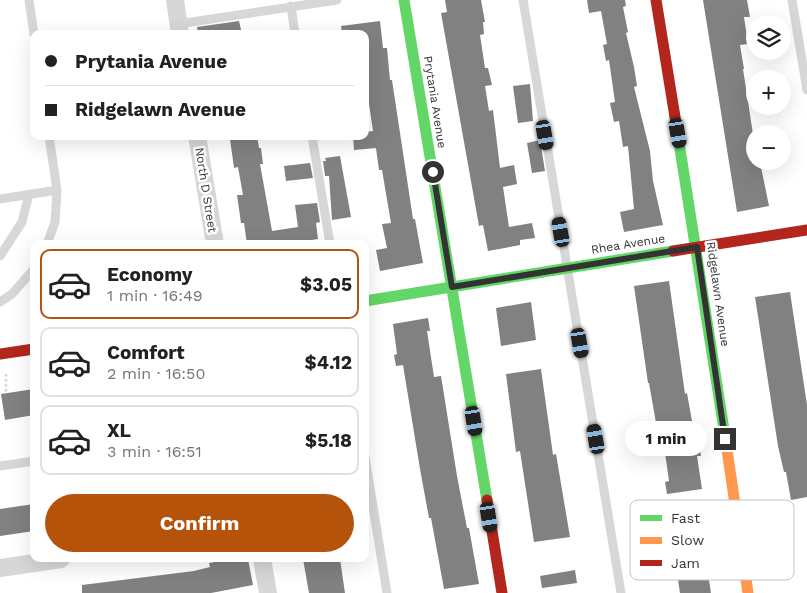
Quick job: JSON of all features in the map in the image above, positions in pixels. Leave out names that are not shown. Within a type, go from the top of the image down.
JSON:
[{"type":"street","points":[[174,0],[179,29]]},
{"type":"street","name":"Prytania Avenue","points":[[404,0],[502,593]]},
{"type":"street","name":"Ridgelawn Avenue","points":[[656,0],[697,247],[734,500]]},
{"type":"street","name":"North D Street","points":[[198,140],[214,240]]},
{"type":"street","name":"Rhea Avenue","points":[[369,300],[807,230]]},
{"type":"street","points":[[0,354],[30,350]]},
{"type":"street","points":[[0,568],[41,562]]},
{"type":"street","points":[[263,562],[268,593]]},
{"type":"street","name":"Ridgelawn Avenue","points":[[746,580],[748,593]]},
{"type":"lane","points":[[29,0],[33,30]]},
{"type":"lane","points":[[179,29],[291,6],[337,0]]},
{"type":"lane","points":[[523,0],[621,593]]},
{"type":"lane","points":[[792,0],[807,90]]},
{"type":"lane","points":[[291,6],[294,30]]},
{"type":"lane","points":[[48,240],[55,222],[57,190],[50,140]]},
{"type":"lane","points":[[313,140],[329,240]]},
{"type":"lane","points":[[0,199],[57,190]]},
{"type":"lane","points":[[0,256],[22,222],[29,194]]},
{"type":"lane","points":[[0,302],[12,294],[30,273]]},
{"type":"lane","points":[[0,466],[30,462]]},
{"type":"lane","points":[[369,482],[387,593]]},
{"type":"path","points":[[6,374],[6,393]]},
{"type":"building","points":[[445,0],[481,0],[485,22],[483,22],[484,34],[480,35],[485,68],[488,68],[492,85],[485,86],[489,111],[493,110],[500,168],[514,165],[517,184],[503,187],[509,227],[532,223],[535,238],[520,240],[520,245],[488,251],[483,225],[479,226],[441,13],[447,12]]},
{"type":"building","points":[[587,0],[625,0],[626,6],[623,7],[628,32],[626,33],[637,86],[634,87],[650,151],[653,181],[663,225],[624,232],[620,212],[634,209],[628,146],[623,147],[619,121],[614,122],[610,103],[615,102],[609,60],[606,61],[603,45],[607,44],[601,11],[589,13]]},
{"type":"building","points":[[703,0],[747,0],[750,15],[744,17],[746,44],[740,45],[746,88],[746,115],[750,115],[752,125],[746,125],[746,170],[762,170],[769,206],[737,212]]},
{"type":"building","points":[[239,21],[241,30],[197,30],[197,27]]},
{"type":"building","points":[[380,21],[383,48],[387,48],[390,80],[392,80],[413,219],[415,219],[423,263],[380,271],[376,250],[387,248],[382,224],[391,223],[382,170],[379,170],[376,148],[354,150],[353,140],[369,140],[369,132],[373,131],[369,104],[369,30],[342,30],[341,26]]},
{"type":"building","points":[[530,84],[533,121],[518,123],[513,86]]},
{"type":"building","points":[[230,140],[258,140],[259,148],[261,148],[263,164],[260,164],[272,231],[298,227],[295,205],[317,203],[320,222],[316,223],[318,239],[246,240],[244,223],[241,223],[237,195],[243,195],[238,167],[234,168]]},
{"type":"building","points":[[540,140],[545,171],[532,173],[527,143]]},
{"type":"building","points":[[340,156],[351,217],[332,220],[329,176],[325,176],[323,161],[326,161],[325,158]]},
{"type":"building","points":[[310,163],[313,178],[286,181],[284,166]]},
{"type":"building","points":[[669,281],[685,394],[687,393],[696,444],[699,443],[701,456],[697,456],[702,489],[667,494],[665,482],[669,481],[663,439],[659,440],[648,383],[634,286]]},
{"type":"building","points":[[790,292],[807,405],[807,497],[791,500],[786,472],[784,472],[778,446],[755,297]]},
{"type":"building","points":[[531,302],[536,340],[501,346],[496,308]]},
{"type":"building","points":[[428,318],[430,331],[427,331],[434,377],[441,376],[457,476],[479,584],[444,589],[420,469],[403,365],[396,366],[394,355],[397,354],[393,324]]},
{"type":"building","points":[[541,369],[553,455],[556,454],[570,537],[534,542],[520,451],[516,452],[506,374]]},
{"type":"building","points":[[30,390],[30,416],[5,420],[1,394]]},
{"type":"building","points":[[30,505],[30,532],[0,536],[0,509]]},
{"type":"building","points":[[249,562],[253,585],[211,593],[82,593],[82,585],[194,571],[210,567],[209,563]]},
{"type":"building","points":[[304,562],[340,562],[345,593],[309,593]]},
{"type":"building","points":[[575,570],[577,583],[542,588],[540,576]]},
{"type":"building","points":[[678,580],[709,580],[711,593],[680,593]]},
{"type":"traffic: fast","points":[[404,0],[487,500]]},
{"type":"traffic: fast","points":[[675,117],[725,436]]},
{"type":"traffic: fast","points":[[369,300],[673,251]]},
{"type":"traffic: slow","points":[[725,436],[734,500]]},
{"type":"traffic: slow","points":[[746,580],[748,593]]},
{"type":"traffic: jam","points":[[656,0],[675,117]]},
{"type":"traffic: jam","points":[[673,251],[807,230]]},
{"type":"traffic: jam","points":[[0,354],[30,350]]},
{"type":"traffic: jam","points":[[487,500],[502,593]]},
{"type":"route","points":[[433,172],[452,287],[697,247],[725,439]]}]
